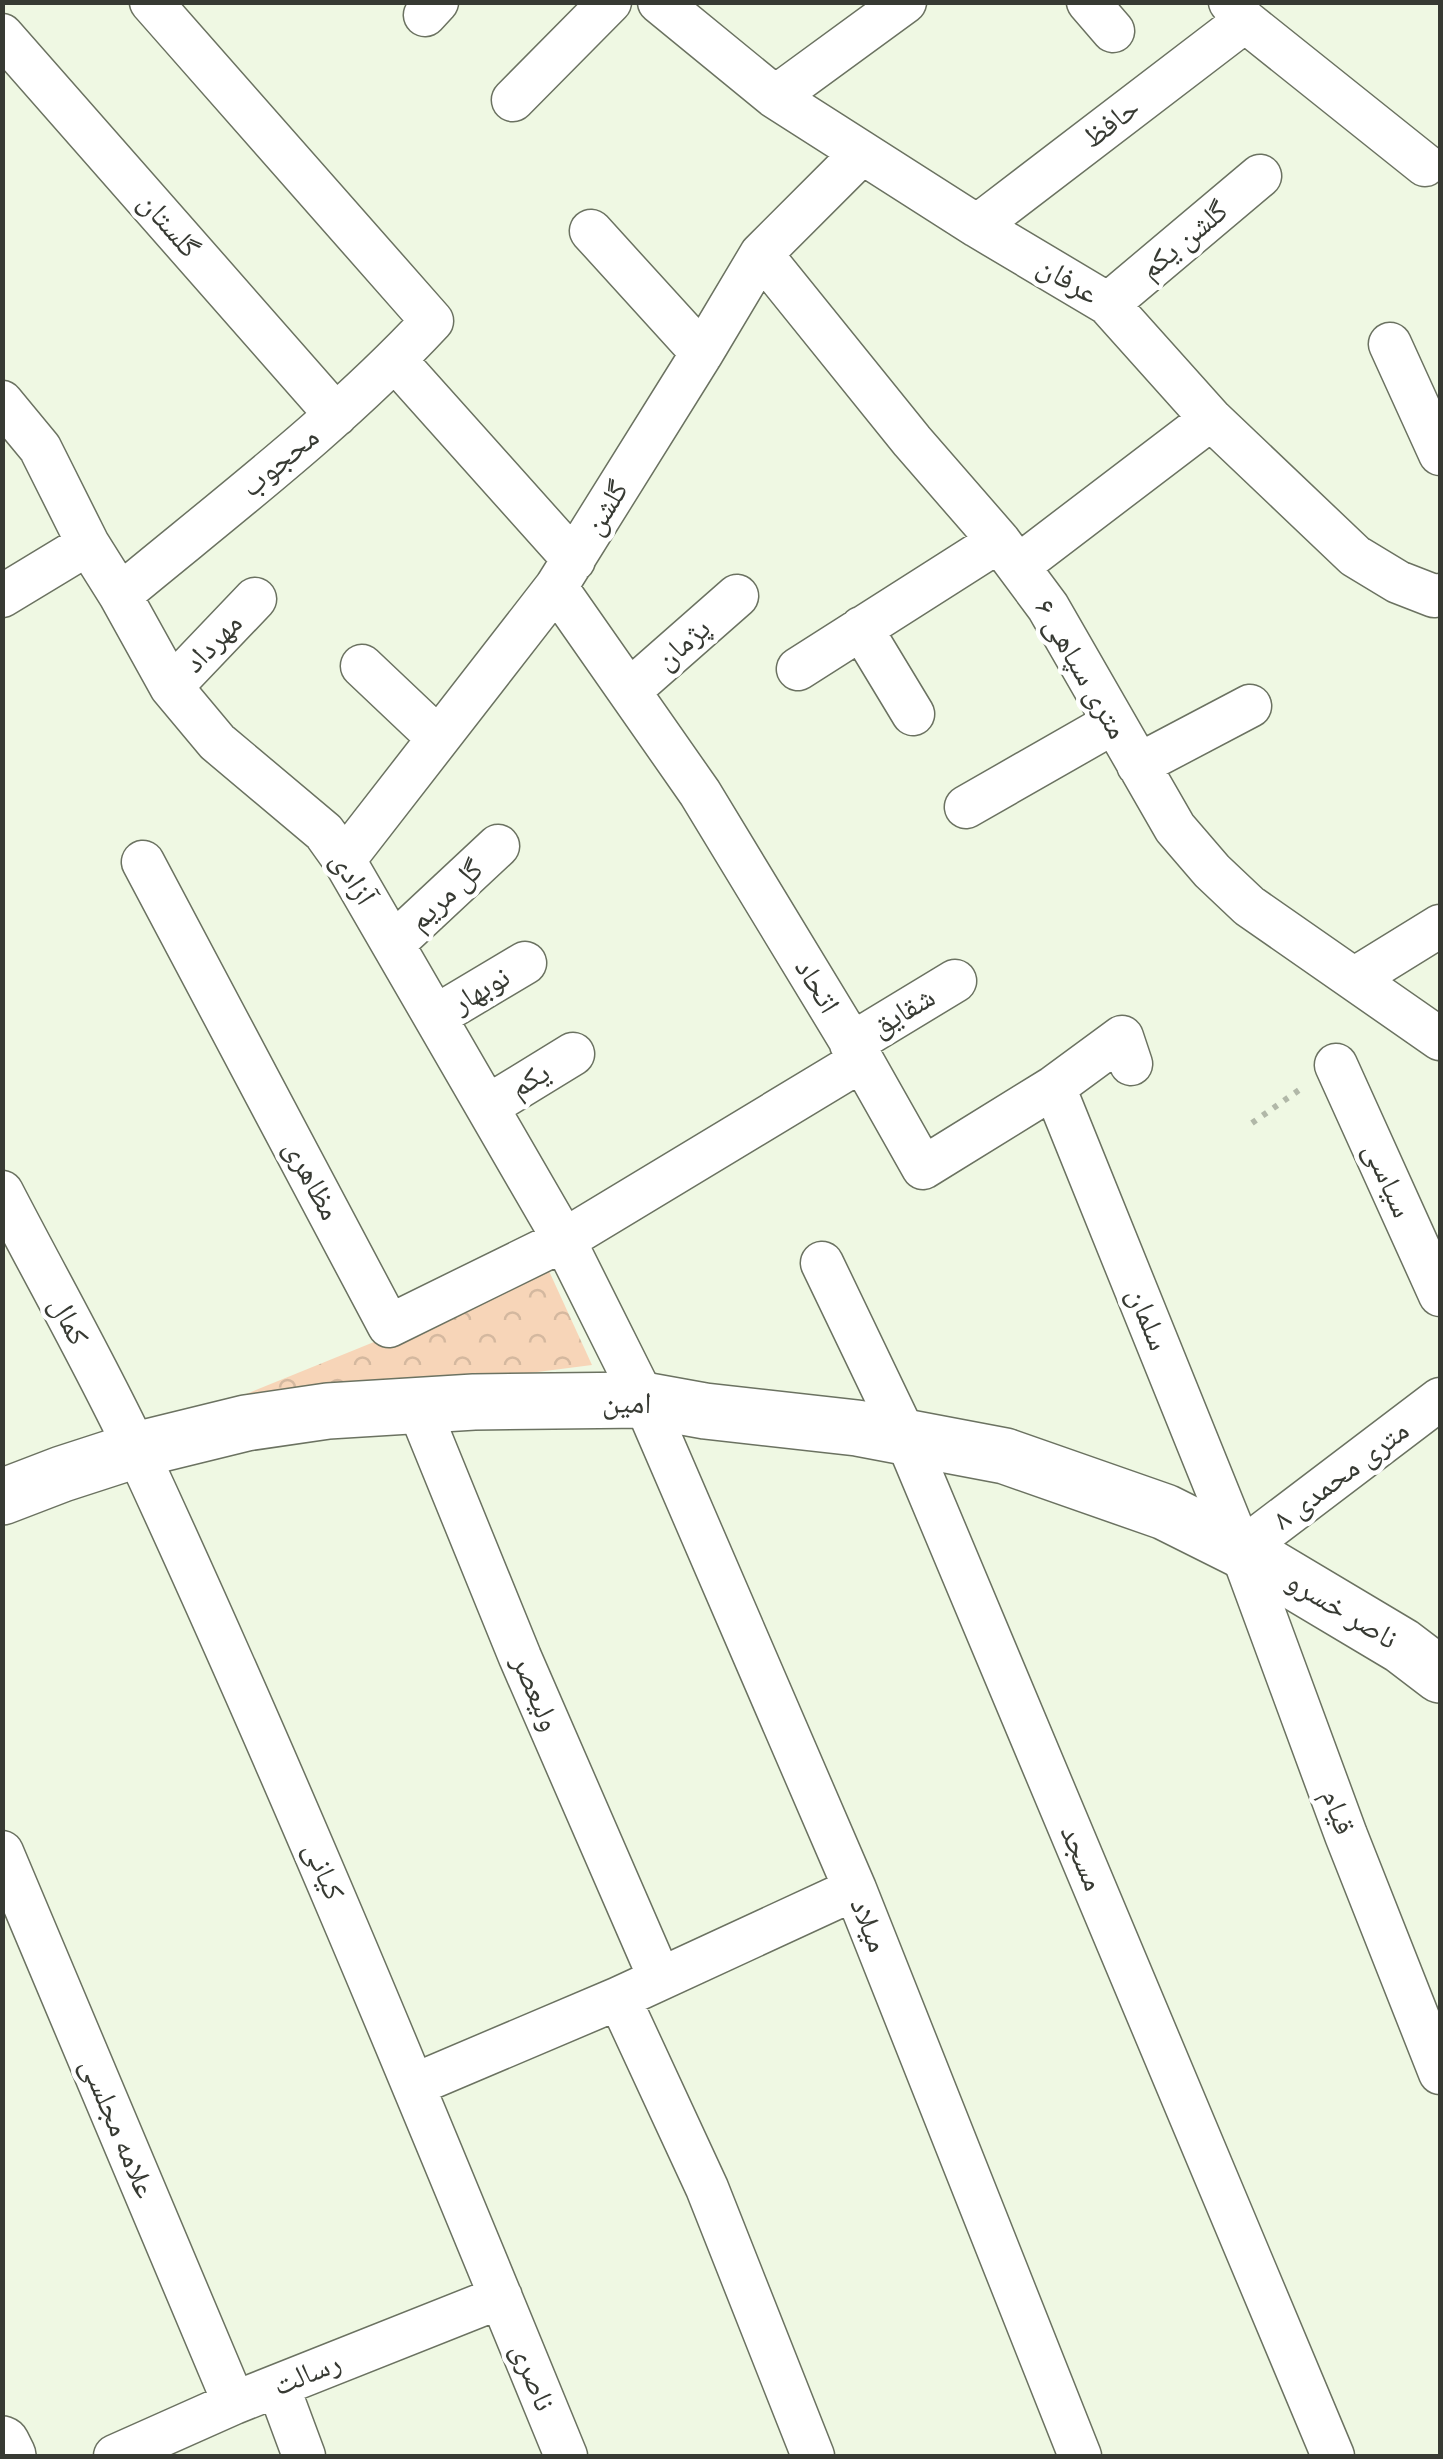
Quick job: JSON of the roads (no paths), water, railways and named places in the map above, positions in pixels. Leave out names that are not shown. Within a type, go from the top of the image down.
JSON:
[{"type":"main road","name":"امین","points":[[2,1497],[136,1450],[263,1421],[328,1411],[417,1404],[644,1400],[858,1428],[1005,1456],[1165,1512],[1241,1550]]},
{"type":"main road","name":"ناصر خسرو","points":[[1241,1550],[1388,1637],[1440,1675]]},
{"type":"main road","points":[[2,2444],[8,2456]]},
{"type":"street","name":"محجوب","points":[[120,596],[336,415],[432,321],[151,2]]},
{"type":"street","points":[[513,100],[610,2]]},
{"type":"street","name":"عرفان","points":[[659,2],[774,97],[976,226],[1108,304],[1212,419],[1355,556],[1398,582],[1440,595]]},
{"type":"street","points":[[774,97],[905,2]]},
{"type":"street","points":[[1238,12],[1425,165]]},
{"type":"street","name":"حافظ","points":[[976,226],[1238,12]]},
{"type":"street","name":"گلستان","points":[[2,35],[336,415]]},
{"type":"street","name":"گلشن","points":[[344,860],[565,573],[761,254],[862,153]]},
{"type":"street","name":"گلشن یکم","points":[[1108,304],[1260,176]]},
{"type":"street","points":[[591,231],[702,353]]},
{"type":"street","name":"۶ متری سپاهی","points":[[761,254],[1048,608],[1175,828],[1212,871],[1248,906],[1440,1039]]},
{"type":"street","points":[[1390,344],[1440,454]]},
{"type":"street","name":"اتحاد","points":[[395,360],[565,573],[629,691],[700,793],[857,1052],[922,1168],[1054,1087],[1122,1037],[1131,1064]]},
{"type":"street","name":"آزادی","points":[[2,402],[40,448],[88,544],[171,687],[217,742],[324,832],[344,860],[564,1240],[644,1400]]},
{"type":"street","points":[[798,669],[861,628],[1008,554],[1212,419]]},
{"type":"street","points":[[2,596],[88,544]]},
{"type":"street","name":"پژمان","points":[[629,691],[737,596]]},
{"type":"street","name":"مهرداد","points":[[171,687],[255,599]]},
{"type":"street","points":[[861,628],[912,714]]},
{"type":"street","points":[[362,666],[438,738]]},
{"type":"street","points":[[1138,764],[1250,706]]},
{"type":"street","points":[[966,807],[1113,724]]},
{"type":"street","name":"گل مریم","points":[[393,944],[498,846]]},
{"type":"street","name":"مظاهری","points":[[143,862],[389,1326],[564,1240]]},
{"type":"street","points":[[1354,979],[1440,926]]},
{"type":"street","name":"نوبهار","points":[[436,1016],[525,963]]},
{"type":"street","name":"شقایق","points":[[564,1240],[857,1052],[956,982]]},
{"type":"street","name":"یکم","points":[[488,1106],[573,1054]]},
{"type":"street","name":"سیاسی","points":[[1336,1065],[1440,1295]]},
{"type":"street","name":"سلمان","points":[[1054,1087],[1241,1550]]},
{"type":"street","name":"کمال","points":[[2,1192],[136,1450]]},
{"type":"street","name":"مسجد","points":[[822,1264],[906,1438],[1333,2456]]},
{"type":"street","name":"۸ متری محمدی","points":[[1241,1550],[1440,1399]]},
{"type":"street","name":"میلاد","points":[[644,1400],[855,1889],[1080,2456]]},
{"type":"street","name":"ولیعصر","points":[[417,1404],[520,1657],[660,1979]]},
{"type":"street","name":"کیانی","points":[[136,1450],[311,1840],[501,2297]]},
{"type":"street","name":"قیام","points":[[1241,1550],[1346,1835],[1440,2073]]},
{"type":"street","name":"علامه مجلسی","points":[[2,1852],[234,2403]]},
{"type":"street","points":[[414,2086],[619,1998],[855,1889]]},
{"type":"street","points":[[619,1998],[707,2188],[813,2456]]},
{"type":"street","name":"رسالت","points":[[115,2456],[234,2403],[501,2297]]},
{"type":"street","name":"ناصری","points":[[501,2297],[566,2456]]},
{"type":"street","points":[[278,2386],[304,2456]]}]
